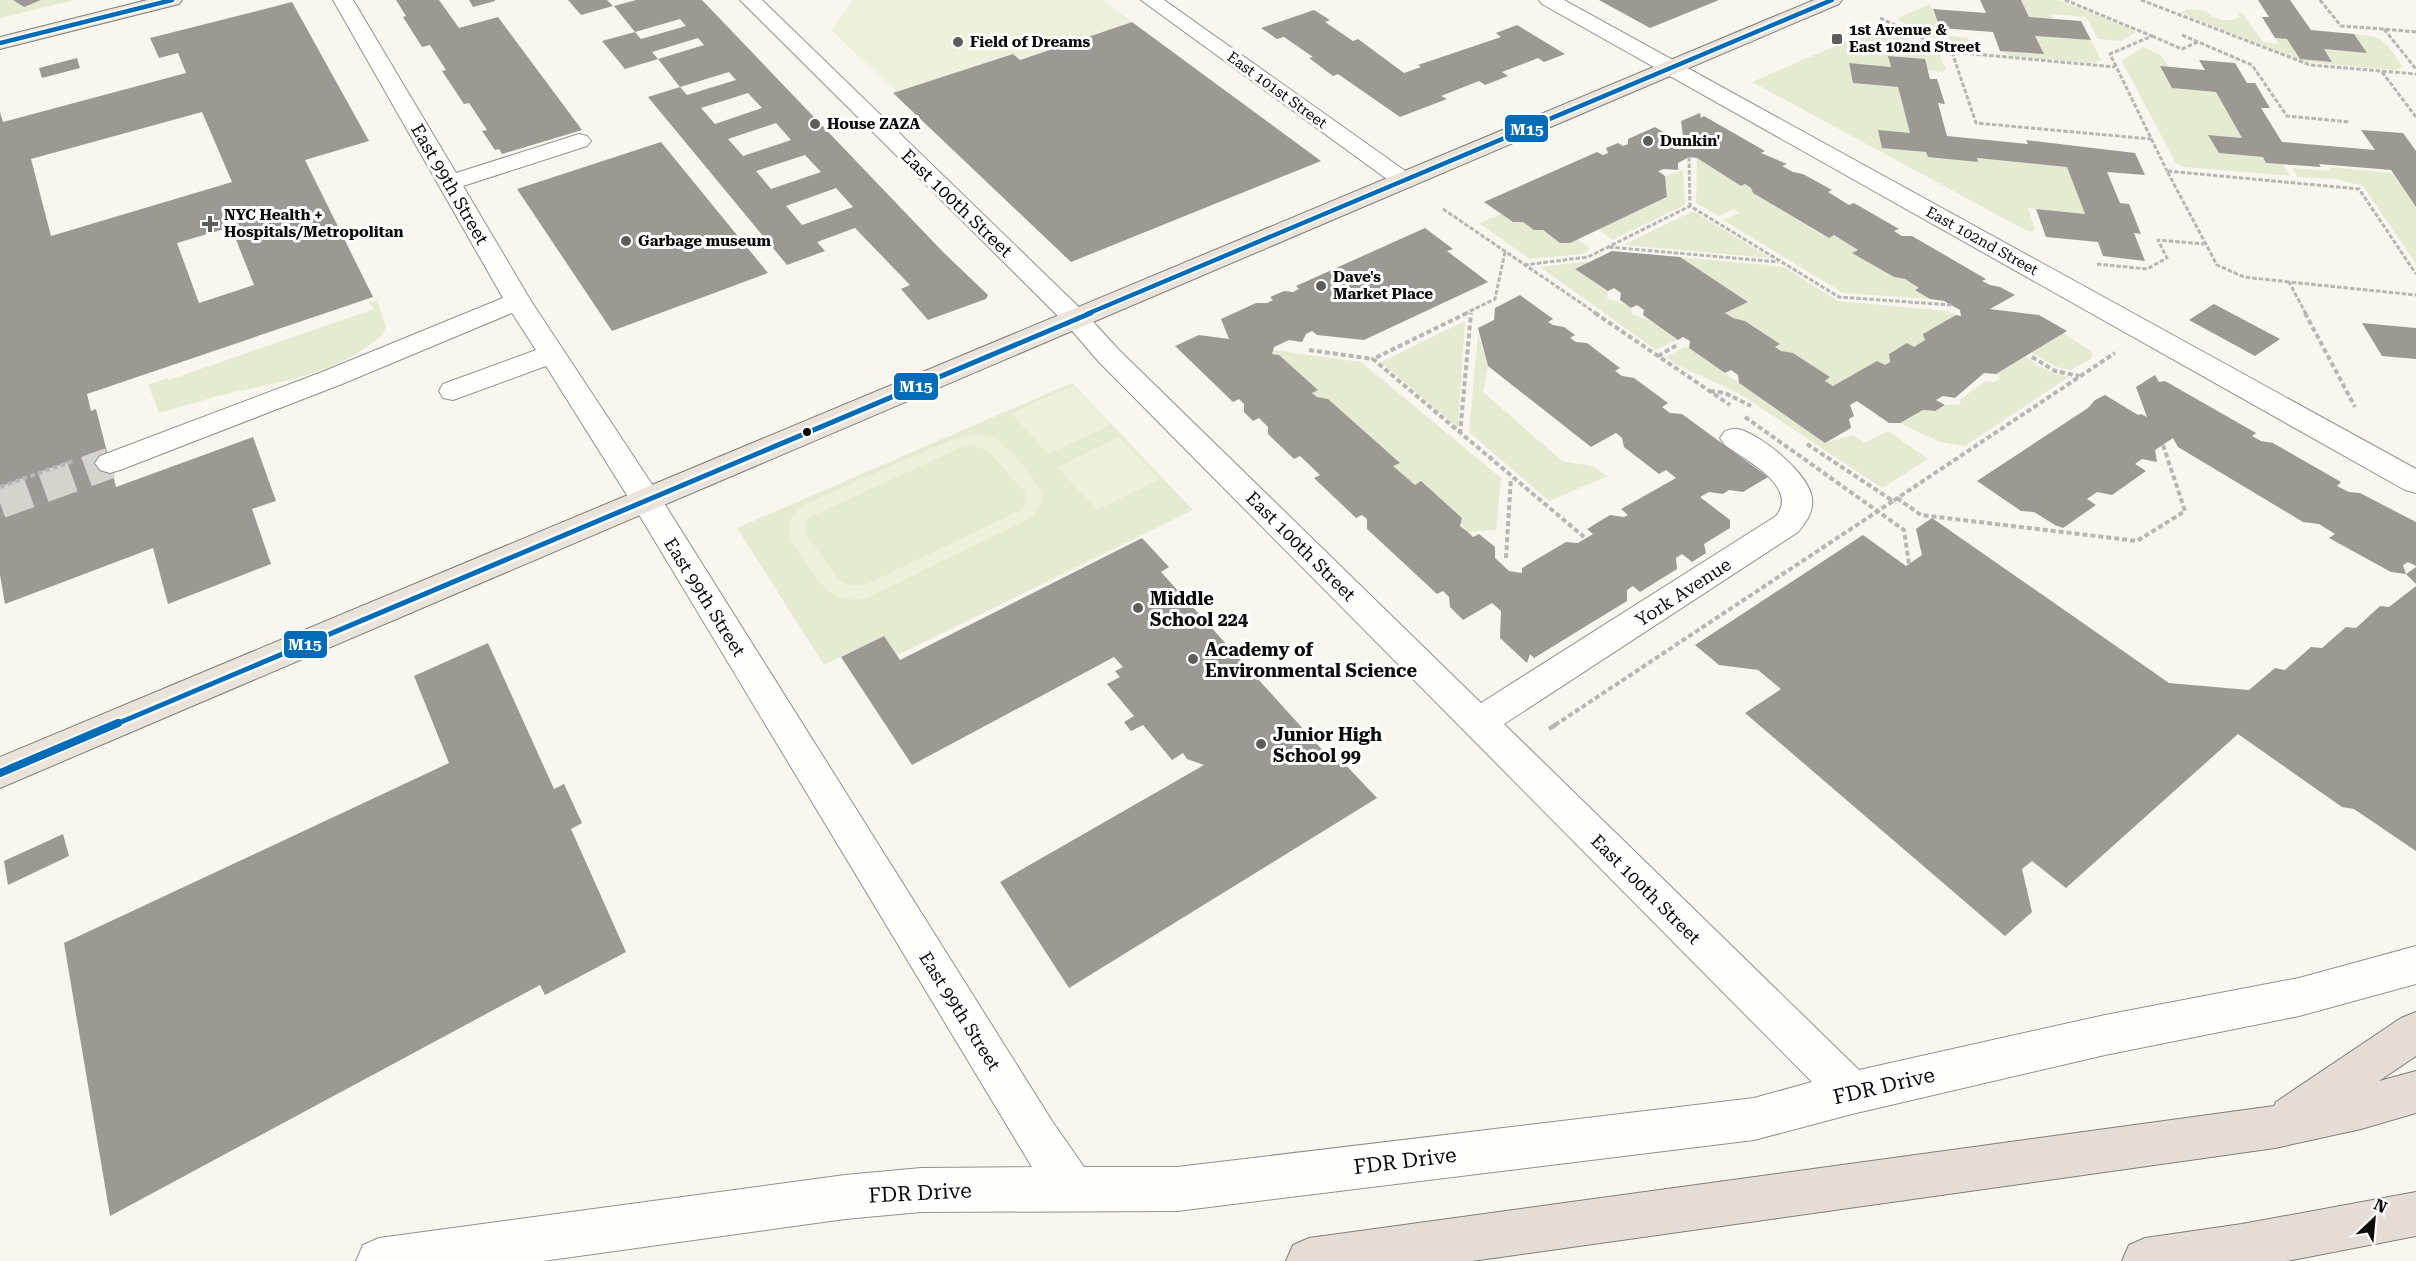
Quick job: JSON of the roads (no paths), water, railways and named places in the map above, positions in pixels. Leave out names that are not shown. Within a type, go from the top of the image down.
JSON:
[{"type":"highway","points":[[2274,1128],[2416,1032]]},
{"type":"highway","points":[[1310,1261],[2274,1128],[2361,1108],[2416,1092]]},
{"type":"highway","points":[[2145,1261],[2242,1247],[2416,1214]]},
{"type":"main road","points":[[0,43],[172,0]]},
{"type":"main road","points":[[0,773],[1832,0]]},
{"type":"street","name":"East 99th Street","points":[[342,0],[518,301],[646,500],[1036,1136],[1074,1191]]},
{"type":"street","name":"East 100th Street","points":[[750,0],[1076,320],[1109,356],[1852,1093]]},
{"type":"street","name":"East 101st Street","points":[[1151,0],[1403,180]]},
{"type":"street","name":"East 102nd Street","points":[[1549,0],[2416,482]]},
{"type":"street","points":[[450,183],[579,141]]},
{"type":"street","points":[[110,463],[332,378],[518,301]]},
{"type":"street","points":[[453,392],[552,354]]},
{"type":"street","name":"York Avenue","points":[[1478,723],[1787,524],[1797,510],[1797,494],[1791,482],[1740,428]]},
{"type":"street","name":"FDR Drive","points":[[379,1261],[845,1197],[921,1190],[1177,1189],[1754,1119],[1852,1093],[2105,1035],[2299,997],[2416,965]]},
{"type":"tunnel","points":[[0,503],[110,463]]},
{"type":"place","name":"1st Avenue & East 102nd Street","points":[[1837,39]]},
{"type":"place","name":"Field of Dreams","points":[[958,42]]},
{"type":"place","name":"House ZAZA","points":[[815,124]]},
{"type":"place","name":"Dunkin'","points":[[1648,141]]},
{"type":"place","name":"NYC Health + Hospitals/Metropolitan","points":[[210,224]]},
{"type":"place","name":"Garbage museum","points":[[626,241]]},
{"type":"place","name":"Dave's Market Place","points":[[1321,286]]},
{"type":"place","name":"Middle School 224","points":[[1138,608]]},
{"type":"place","name":"Academy of Environmental Science","points":[[1193,659]]},
{"type":"place","name":"Junior High School 99","points":[[1261,744]]}]
